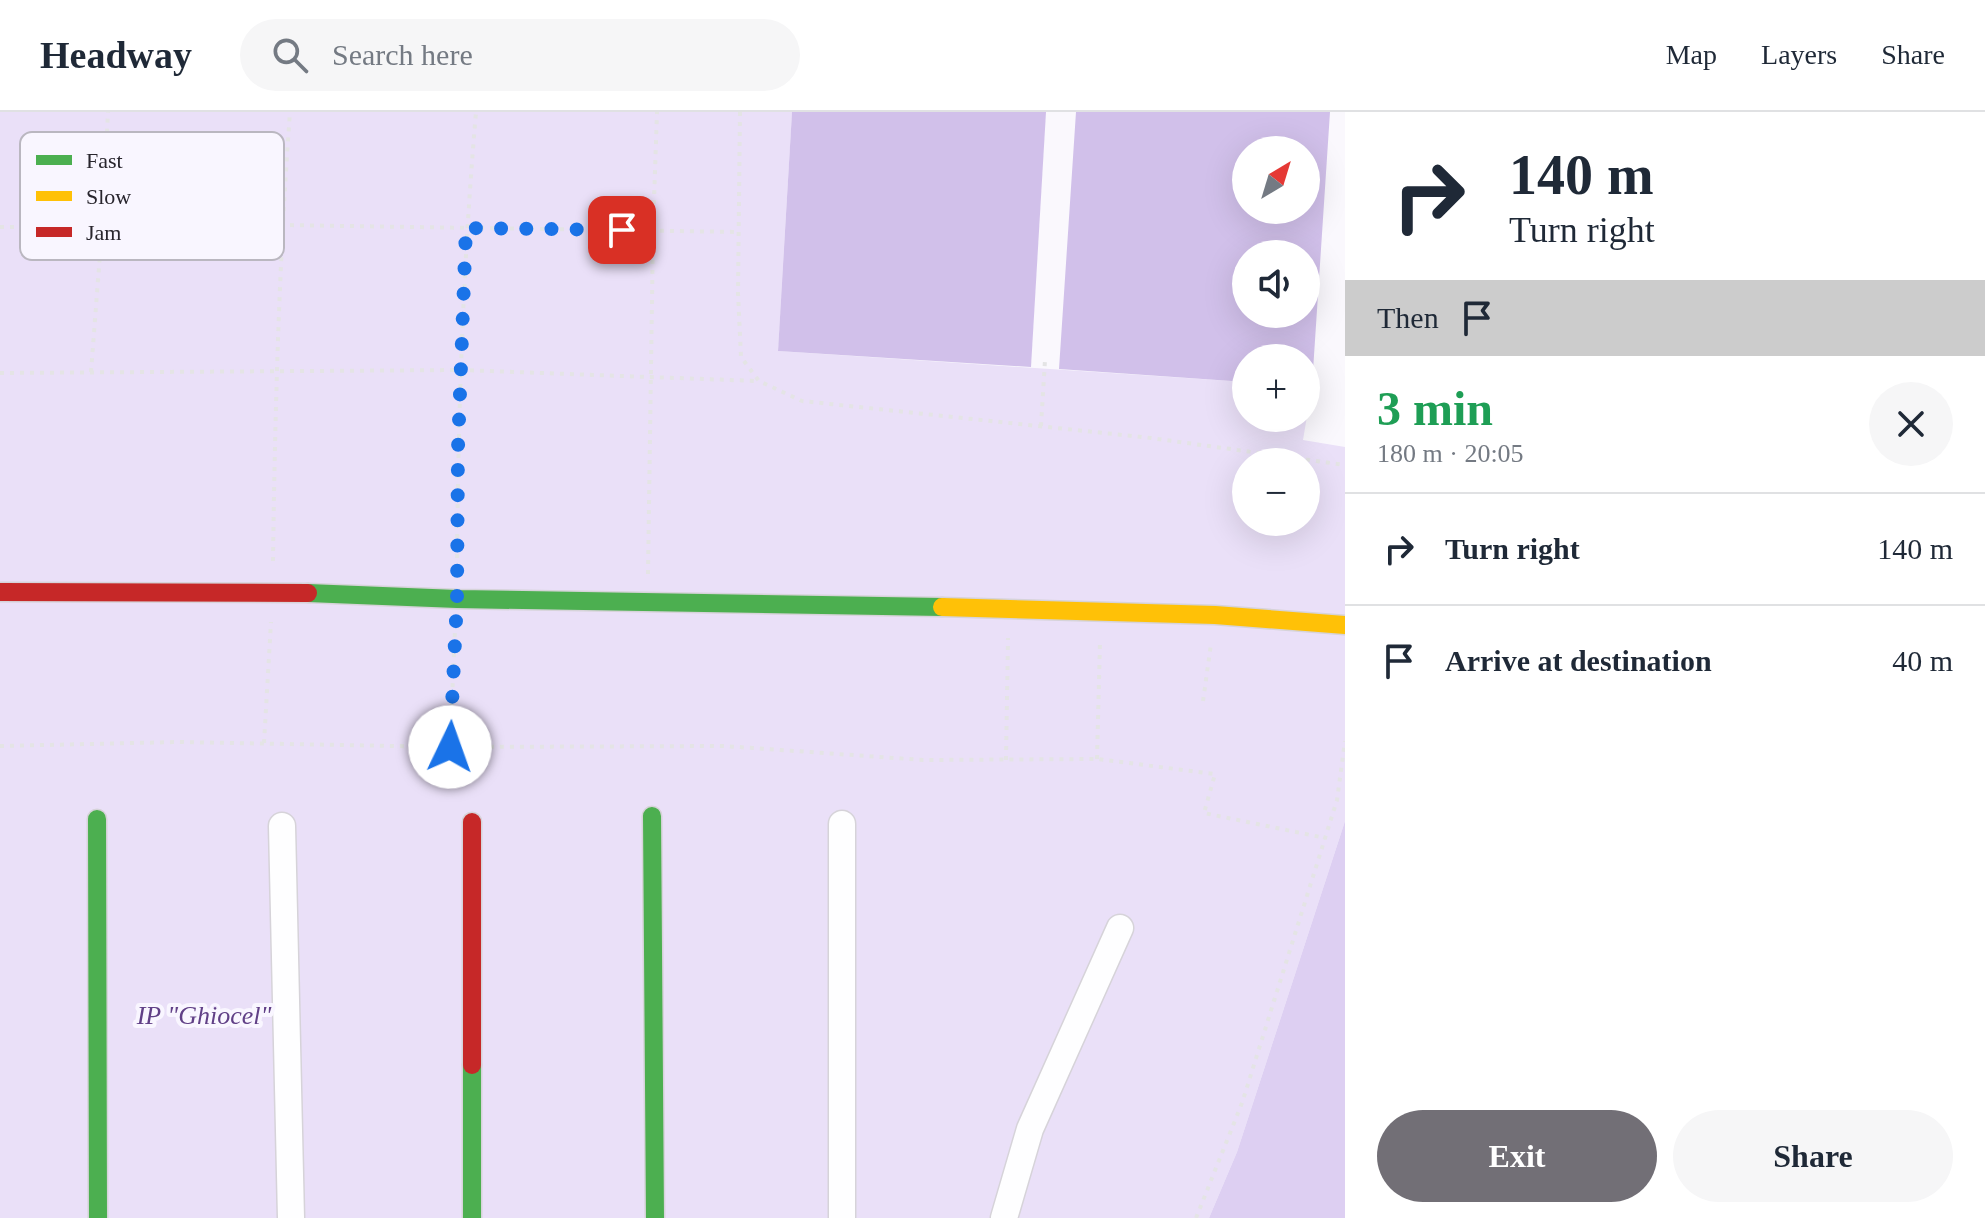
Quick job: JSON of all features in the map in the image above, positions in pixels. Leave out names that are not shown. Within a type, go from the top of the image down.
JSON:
[{"type":"street","points":[[0,592],[273,592],[457,599],[1009,608],[1215,615],[1345,625]]},
{"type":"street","points":[[652,816],[655,1218]]},
{"type":"street","points":[[97,819],[98,1218]]},
{"type":"street","points":[[472,822],[472,1218]]},
{"type":"street","points":[[842,824],[842,1218]]},
{"type":"street","points":[[282,826],[291,1218]]},
{"type":"street","points":[[1004,1218],[1030,1129],[1120,928]]},
{"type":"path","points":[[107,132],[108,112]]},
{"type":"path","points":[[284,197],[290,112]]},
{"type":"path","points":[[450,747],[457,599],[458,448],[466,228],[476,112]]},
{"type":"path","points":[[647,601],[657,112]]},
{"type":"path","points":[[740,112],[738,293],[741,357],[759,381]]},
{"type":"path","points":[[284,225],[739,232]]},
{"type":"path","points":[[0,227],[20,227]]},
{"type":"path","points":[[91,372],[100,260]]},
{"type":"path","points":[[264,743],[273,592],[281,260]]},
{"type":"path","points":[[1041,426],[1045,360]]},
{"type":"path","points":[[0,373],[462,370],[759,381],[802,401],[1151,438],[1345,465]]},
{"type":"path","points":[[1006,760],[1009,608]]},
{"type":"path","points":[[1097,759],[1101,611]]},
{"type":"path","points":[[1203,701],[1215,615]]},
{"type":"path","points":[[1196,1218],[1242,1103],[1337,800],[1345,741]]},
{"type":"path","points":[[0,746],[178,742],[450,747],[724,746],[923,760],[1097,759],[1215,774],[1204,813],[1325,838]]},
{"type":"green space","name":"IP \"Ghiocel\"","points":[[0,112],[792,112],[778,351],[1232,381],[1232,432],[1304,432],[1303,440],[1345,447],[1345,821],[1237,1152],[1209,1218],[0,1218]]},
{"type":"shaded area","points":[[792,112],[1046,112],[1031,367],[778,351]]},
{"type":"shaded area","points":[[1076,112],[1330,112],[1320,264],[1320,240],[1232,240],[1232,328],[1316,328],[1315,344],[1232,344],[1232,381],[1059,369]]},
{"type":"shaded area","points":[[1345,821],[1345,1218],[1209,1218],[1237,1152]]},
{"type":"traffic: fast","points":[[308,593],[457,599],[942,607]]},
{"type":"traffic: fast","points":[[652,816],[655,1218]]},
{"type":"traffic: fast","points":[[97,819],[98,1218]]},
{"type":"traffic: fast","points":[[472,1065],[472,1218]]},
{"type":"traffic: slow","points":[[942,607],[1215,615],[1345,625]]},
{"type":"traffic: jam","points":[[0,592],[308,593]]},
{"type":"traffic: jam","points":[[472,822],[472,1065]]},
{"type":"route","points":[[450,747],[457,599],[458,448],[466,228],[622,230]]}]
